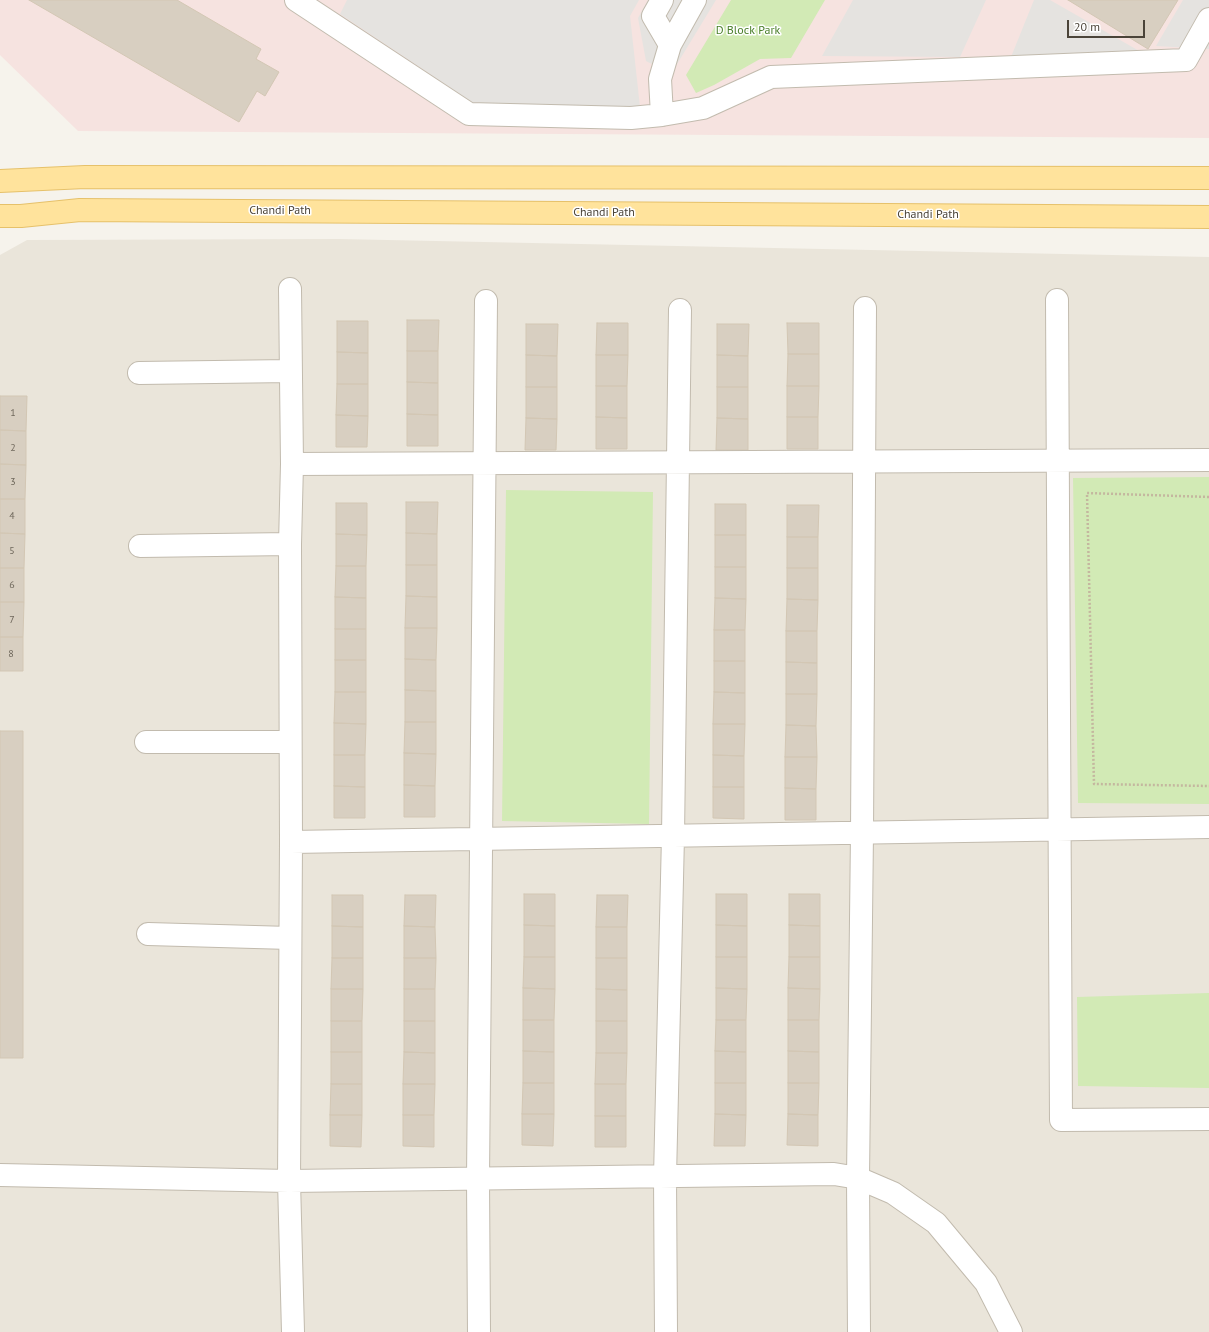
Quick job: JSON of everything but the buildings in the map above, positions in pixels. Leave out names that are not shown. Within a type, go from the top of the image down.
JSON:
[{"type":"main road","points":[[0,180],[85,178],[1209,178]]},
{"type":"main road","name":"Chandi Path","points":[[0,216],[21,216],[80,210],[1209,217]]},
{"type":"street","points":[[296,0],[469,114],[631,118],[662,115],[703,108],[771,77],[1186,60],[1209,19]]},
{"type":"street","points":[[662,0],[653,16],[670,45]]},
{"type":"street","points":[[662,115],[660,79],[670,45],[695,0]]},
{"type":"street","points":[[290,289],[292,464],[290,544],[291,842],[289,1180],[293,1332]]},
{"type":"street","points":[[1057,300],[1061,1120],[1209,1120]]},
{"type":"street","points":[[479,1332],[478,1179],[486,463],[486,301]]},
{"type":"street","points":[[859,1332],[858,1178],[865,461],[865,308]]},
{"type":"street","points":[[666,1332],[665,1177],[673,836],[680,310]]},
{"type":"street","points":[[139,373],[290,371]]},
{"type":"street","points":[[292,464],[1209,460]]},
{"type":"street","points":[[140,546],[290,544]]},
{"type":"street","points":[[146,742],[290,742]]},
{"type":"street","points":[[291,842],[1209,827]]},
{"type":"street","points":[[148,934],[290,938]]},
{"type":"street","points":[[0,1175],[289,1180],[834,1174],[858,1178],[893,1193],[936,1223],[986,1282],[1011,1332]]},
{"type":"path","points":[[1209,497],[1087,493],[1094,784],[1209,786]]},
{"type":"shaded area","points":[[0,0],[1209,0],[1209,138],[78,131],[0,55]]},
{"type":"shaded area","points":[[347,0],[639,0],[630,16],[640,107],[475,104],[340,14]]},
{"type":"shaded area","points":[[648,0],[716,0],[671,74],[646,61],[638,18]]},
{"type":"shaded area","points":[[853,0],[986,0],[960,57],[822,56]]},
{"type":"shaded area","points":[[1034,0],[1050,0],[1141,52],[1011,57]]},
{"type":"shaded area","points":[[1183,0],[1209,0],[1209,49],[1156,46]]},
{"type":"shaded area","points":[[339,239],[1209,257],[1209,1332],[0,1332],[0,255],[27,240]]},
{"type":"green space","name":"D Block Park","points":[[731,0],[825,0],[791,58],[760,59],[714,85],[696,93],[686,75]]},
{"type":"green space","points":[[1209,477],[1209,804],[1078,803],[1073,478]]},
{"type":"green space","points":[[506,490],[653,492],[649,824],[502,821]]},
{"type":"green space","points":[[1209,993],[1209,1088],[1078,1086],[1077,997]]}]
